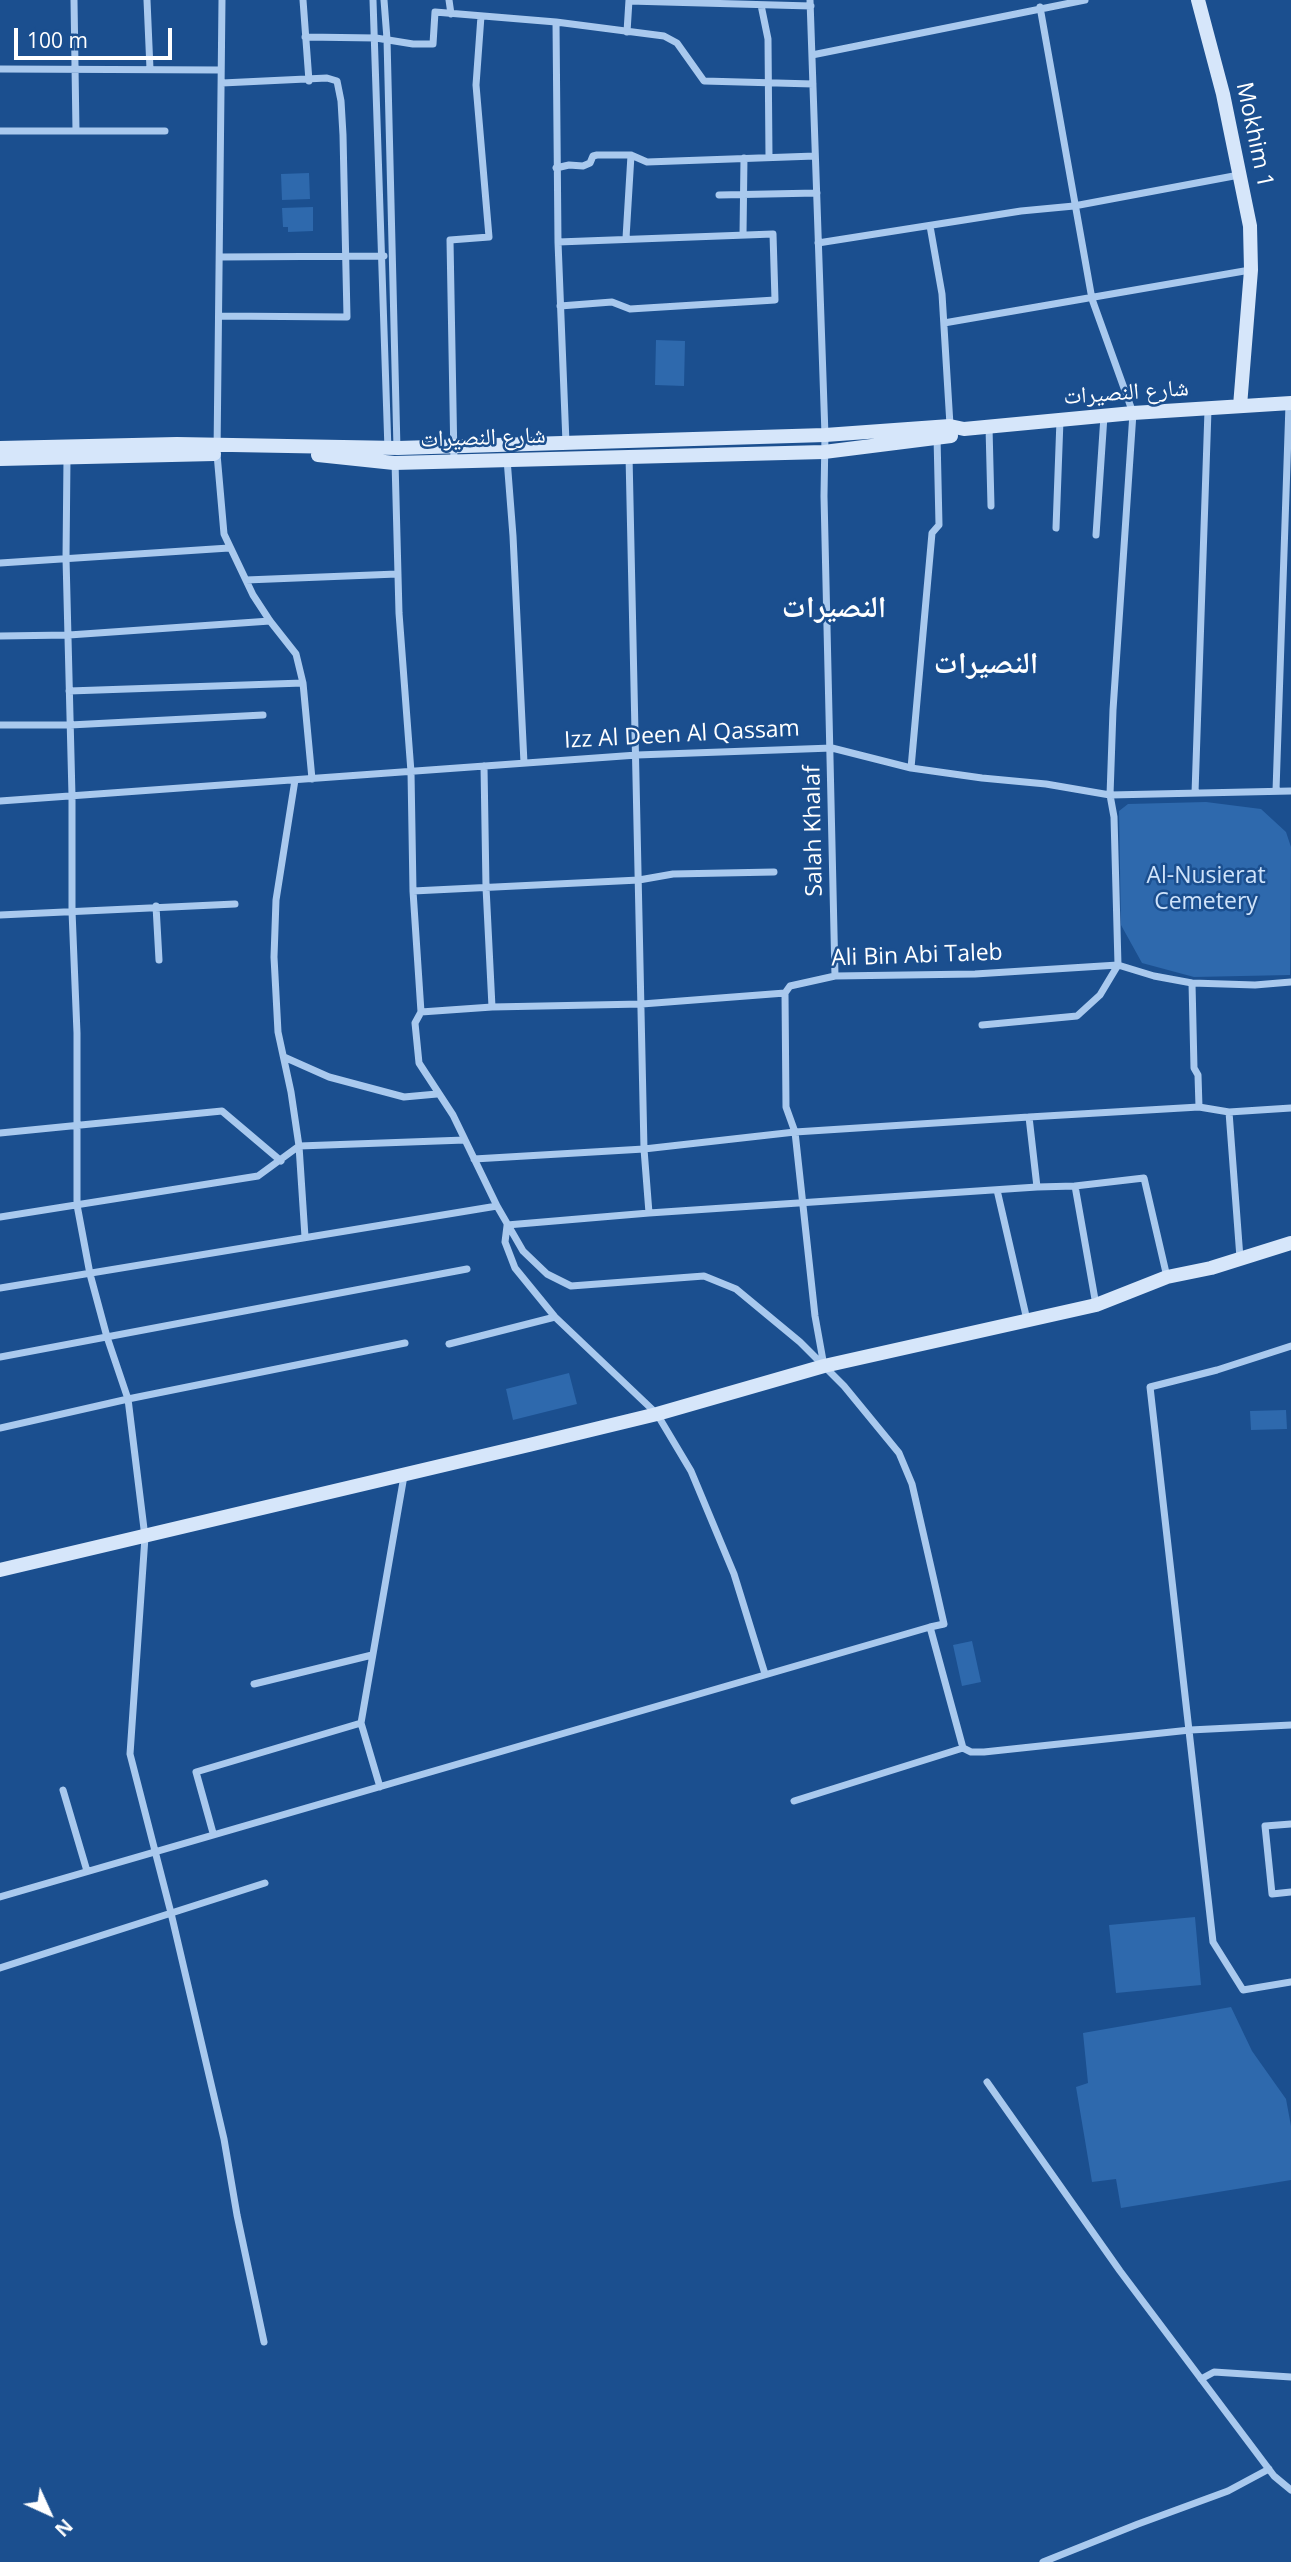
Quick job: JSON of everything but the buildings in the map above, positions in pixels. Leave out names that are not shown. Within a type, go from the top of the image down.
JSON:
[{"type":"main road","name":"Mokhim 1","points":[[1198,0],[1223,94],[1250,226],[1251,270],[1240,406]]},
{"type":"main road","name":"شارع النصيرات","points":[[0,459],[217,450],[507,452],[629,457],[824,452],[989,426],[1104,415],[1290,403]]},
{"type":"main road","name":"شارع النصيرات","points":[[507,452],[566,443],[947,431]]},
{"type":"main road","name":"شارع النصيرات","points":[[0,448],[177,444],[217,450]]},
{"type":"main road","points":[[0,1570],[404,1476],[657,1413],[824,1366],[1096,1305],[1167,1277],[1211,1268],[1291,1243]]},
{"type":"street","points":[[74,0],[76,131]]},
{"type":"street","points":[[147,0],[149,69]]},
{"type":"street","points":[[222,0],[217,450],[224,534],[229,548],[270,621],[296,654],[303,683],[312,779]]},
{"type":"street","points":[[303,0],[309,81]]},
{"type":"street","points":[[373,0],[380,257],[393,453]]},
{"type":"street","points":[[0,1897],[213,1833],[944,1624],[912,1484],[899,1453],[844,1386],[800,1342],[736,1289],[704,1276],[571,1286],[547,1274],[523,1251],[507,1225],[453,1115],[419,1063],[415,1023],[421,1012],[413,891],[411,772],[397,574],[393,453],[392,256],[384,0]]},
{"type":"street","points":[[449,0],[451,14]]},
{"type":"street","points":[[812,55],[1085,0]]},
{"type":"street","points":[[627,32],[629,1],[761,5],[811,3]]},
{"type":"street","name":"Salah Khalaf","points":[[811,3],[825,435],[835,976]]},
{"type":"street","points":[[761,5],[768,39],[769,157]]},
{"type":"street","points":[[982,1025],[1077,1016],[1100,995],[1118,965],[1114,817],[1110,795],[1113,710],[1133,413],[1091,299],[1040,7]]},
{"type":"street","points":[[305,37],[376,38],[433,44],[435,12],[556,22],[664,36],[677,43],[704,81],[813,84]]},
{"type":"street","points":[[455,453],[450,240],[489,237],[476,85],[481,16]]},
{"type":"street","points":[[556,22],[556,168],[566,443]]},
{"type":"street","points":[[0,69],[221,70]]},
{"type":"street","points":[[219,316],[347,317],[341,101],[337,81],[327,78],[309,81],[222,83]]},
{"type":"street","points":[[0,131],[165,131]]},
{"type":"street","points":[[556,168],[583,166],[597,155],[631,155],[647,162],[815,156]]},
{"type":"street","points":[[626,238],[631,155]]},
{"type":"street","points":[[743,235],[744,158]]},
{"type":"street","points":[[818,243],[1021,211],[1074,206],[1240,175]]},
{"type":"street","points":[[719,195],[817,193]]},
{"type":"street","points":[[911,768],[932,533],[939,525],[947,431],[944,323],[939,271],[930,226]]},
{"type":"street","points":[[558,242],[773,234],[775,300],[630,309],[612,302],[560,306]]},
{"type":"street","points":[[220,257],[392,256]]},
{"type":"street","points":[[944,323],[1251,270]]},
{"type":"street","points":[[1276,791],[1284,502],[1290,403]]},
{"type":"street","points":[[1195,793],[1208,410]]},
{"type":"street","points":[[1096,536],[1104,415]]},
{"type":"street","points":[[1056,528],[1060,420]]},
{"type":"street","points":[[989,426],[991,506]]},
{"type":"street","points":[[629,441],[644,1149],[649,1213]]},
{"type":"street","points":[[507,452],[524,763]]},
{"type":"street","points":[[67,457],[66,558],[72,911],[77,1033],[77,1205],[90,1274],[128,1399],[145,1537],[130,1754],[171,1913],[223,2139],[264,2342]]},
{"type":"street","points":[[0,563],[229,548]]},
{"type":"street","points":[[246,580],[397,574]]},
{"type":"street","points":[[0,636],[69,635],[270,621]]},
{"type":"street","points":[[69,691],[303,683]]},
{"type":"street","points":[[0,725],[70,725],[263,715]]},
{"type":"street","name":"Izz Al Deen Al Qassam","points":[[0,801],[637,755],[832,748],[911,768],[1046,784],[1110,795],[1291,791]]},
{"type":"street","points":[[484,766],[492,1007]]},
{"type":"street","points":[[296,780],[276,900],[275,990],[278,1032],[299,1146],[305,1237]]},
{"type":"street","points":[[413,891],[639,880],[673,874],[774,872]]},
{"type":"street","points":[[0,915],[235,904]]},
{"type":"street","points":[[156,906],[159,960]]},
{"type":"street","name":"Ali Bin Abi Taleb","points":[[421,1012],[492,1007],[642,1004],[785,993],[790,986],[835,976],[975,974],[1118,965],[1154,976],[1192,983],[1255,985],[1291,982]]},
{"type":"street","points":[[1192,983],[1194,1068],[1198,1074],[1199,1107]]},
{"type":"street","points":[[785,993],[786,1107],[795,1132],[815,1316],[824,1366]]},
{"type":"street","points":[[284,1058],[329,1077],[404,1097],[438,1094]]},
{"type":"street","points":[[474,1159],[644,1149],[795,1132],[1029,1117],[1199,1107],[1229,1112],[1291,1108]]},
{"type":"street","points":[[0,1133],[222,1111],[281,1161]]},
{"type":"street","points":[[1229,1112],[1240,1259]]},
{"type":"street","points":[[1029,1117],[1037,1186]]},
{"type":"street","points":[[0,1217],[258,1176],[299,1146],[465,1140]]},
{"type":"street","points":[[507,1225],[1037,1186],[1075,1186],[1144,1178],[1167,1277]]},
{"type":"street","points":[[1075,1186],[1096,1305]]},
{"type":"street","points":[[997,1190],[1027,1320]]},
{"type":"street","points":[[0,1289],[497,1206]]},
{"type":"street","points":[[507,1225],[505,1242],[516,1268],[555,1317],[657,1413],[691,1471],[734,1574],[765,1674]]},
{"type":"street","points":[[0,1357],[467,1269]]},
{"type":"street","points":[[449,1344],[555,1317]]},
{"type":"street","points":[[0,1427],[405,1343]]},
{"type":"street","points":[[1291,1346],[1217,1370],[1150,1387],[1213,1942],[1243,1990],[1291,1982]]},
{"type":"street","points":[[380,1787],[361,1723],[404,1476]]},
{"type":"street","points":[[930,1627],[963,1748]]},
{"type":"street","points":[[254,1684],[372,1655]]},
{"type":"street","points":[[213,1833],[197,1772],[361,1723]]},
{"type":"street","points":[[794,1801],[963,1748],[971,1752],[984,1752],[1190,1730],[1291,1725]]},
{"type":"street","points":[[63,1790],[86,1871]]},
{"type":"street","points":[[1291,1824],[1265,1826],[1272,1894],[1291,1892]]},
{"type":"street","points":[[0,1968],[265,1884]]},
{"type":"street","points":[[986,2082],[1120,2271],[1269,2469],[1291,2490]]},
{"type":"street","points":[[1201,2379],[1214,2372],[1291,2377]]},
{"type":"street","points":[[1042,2562],[1228,2491],[1269,2469]]},
{"type":"green space","points":[[309,173],[310,199],[282,200],[281,174]]},
{"type":"green space","points":[[313,207],[313,231],[288,232],[288,227],[283,227],[282,208]]},
{"type":"green space","points":[[656,340],[685,341],[684,386],[655,385]]},
{"type":"green space","name":"Al-Nusierat Cemetery","points":[[1206,802],[1261,809],[1286,832],[1291,847],[1290,975],[1194,977],[1142,963],[1121,925],[1119,811],[1128,804]]},
{"type":"green space","points":[[569,1373],[577,1404],[513,1420],[506,1389]]},
{"type":"green space","points":[[1286,1410],[1287,1429],[1251,1430],[1250,1411]]},
{"type":"green space","points":[[972,1641],[981,1682],[962,1686],[953,1645]]},
{"type":"green space","points":[[1195,1917],[1201,1985],[1116,1993],[1109,1925]]},
{"type":"green space","points":[[1231,2007],[1252,2051],[1286,2099],[1291,2126],[1291,2180],[1121,2208],[1116,2179],[1092,2182],[1076,2087],[1088,2083],[1083,2033]]},
{"type":"district","name":"النصيرات","points":[[834,608]]},
{"type":"district","name":"النصيرات","points":[[986,664]]}]
